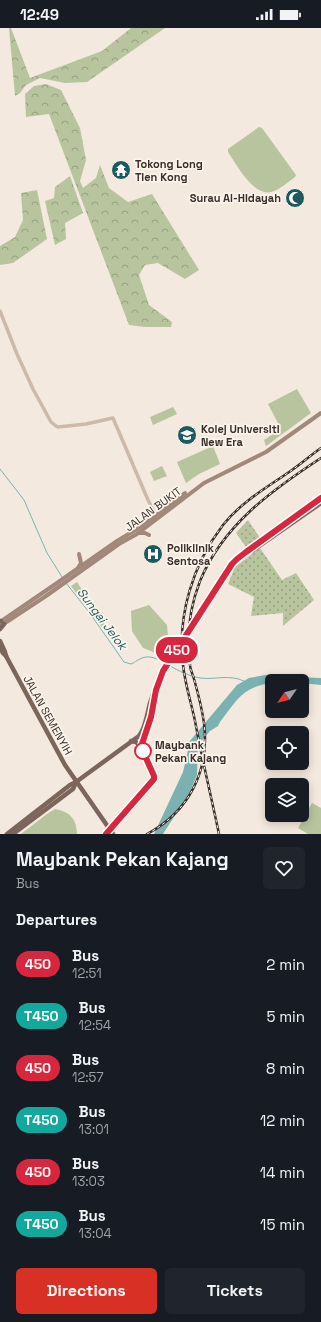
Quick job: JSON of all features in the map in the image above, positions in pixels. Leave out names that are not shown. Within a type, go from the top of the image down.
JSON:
[{"type":"main road","name":"JALAN BUKIT","points":[[68,578],[78,568],[117,541],[134,532],[204,483],[266,452],[321,412]]},
{"type":"main road","points":[[7,834],[70,785],[139,736],[143,730],[151,701],[166,667],[229,569],[240,557],[321,498]]},
{"type":"main road","points":[[229,569],[243,557],[321,503]]},
{"type":"main road","name":"JALAN BUKIT","points":[[1,624],[119,544],[138,534],[156,517]]},
{"type":"main road","points":[[138,534],[143,532],[150,534],[149,525]]},
{"type":"main road","points":[[78,568],[81,563],[80,556],[85,559],[92,559]]},
{"type":"main road","name":"JALAN SEMENYIH","points":[[0,641],[6,652],[6,656]]},
{"type":"main road","name":"JALAN SEMENYIH","points":[[0,648],[6,656],[72,776],[111,832]]},
{"type":"main road","points":[[141,747],[151,717],[156,690]]},
{"type":"main road","points":[[111,832],[154,779],[141,747],[136,742],[131,741]]},
{"type":"main road","points":[[70,785],[73,780],[72,776]]},
{"type":"main road","points":[[13,834],[73,789],[76,782]]},
{"type":"street","points":[[0,311],[33,389],[53,424],[58,427],[86,424],[112,418],[156,517]]},
{"type":"green space","points":[[9,28],[11,28],[30,78],[102,51],[131,28],[165,28],[87,82],[65,83],[40,78],[26,85],[20,93],[15,96]]},
{"type":"green space","points":[[46,84],[61,90],[80,128],[86,160],[80,181],[83,188],[96,178],[100,165],[109,188],[128,202],[152,194],[199,270],[185,279],[158,263],[145,265],[139,275],[149,305],[172,322],[171,327],[145,327],[129,325],[49,114],[26,117],[25,94],[34,86]]},
{"type":"green space","points":[[259,127],[262,128],[296,175],[274,191],[260,191],[253,186],[247,180],[228,152],[228,149]]},
{"type":"green space","points":[[70,176],[83,213],[65,223],[66,239],[55,245],[45,201],[54,198],[55,187]]},
{"type":"green space","points":[[37,190],[47,239],[13,263],[0,265],[0,246],[15,237],[23,220],[21,193]]},
{"type":"green space","points":[[297,389],[311,413],[266,446],[264,440],[281,429],[268,404]]},
{"type":"green space","points":[[173,407],[177,414],[153,425],[150,417]]},
{"type":"green space","points":[[213,446],[220,464],[199,474],[186,483],[177,462]]},
{"type":"green space","points":[[162,466],[167,476],[154,481],[150,472]]},
{"type":"green space","points":[[248,520],[260,538],[246,547],[236,533]]},
{"type":"green space","points":[[260,548],[282,580],[296,573],[314,600],[283,626],[283,613],[251,616],[254,597],[228,584],[235,567]]},
{"type":"green space","points":[[77,582],[110,634],[108,635],[71,586]]},
{"type":"green space","points":[[149,605],[167,625],[169,648],[164,656],[143,648],[132,631],[131,611]]},
{"type":"green space","points":[[312,803],[321,808],[321,834],[308,834],[298,828],[301,822],[309,822],[309,808]]},
{"type":"green space","points":[[55,809],[65,812],[74,820],[77,834],[21,834],[47,814]]},
{"type":"water","points":[[265,675],[265,684],[247,691],[242,695],[218,726],[210,731],[198,745],[197,775],[190,792],[163,834],[154,834],[183,772],[189,742],[237,685],[249,678]]},
{"type":"water","points":[[309,677],[321,678],[321,685],[309,684]]},
{"type":"waterway","name":"Sungai Jelok","points":[[0,469],[24,500],[47,553],[62,577]]},
{"type":"waterway","name":"Sungai Jelok","points":[[66,583],[89,612],[124,662],[131,664],[139,659],[150,657],[166,663]]},
{"type":"waterway","name":"Sungai Jelok","points":[[170,666],[184,673],[200,678],[233,678],[244,681]]},
{"type":"railway","points":[[219,834],[183,665],[182,628],[185,609],[203,556],[212,540],[230,516],[256,495],[321,448]]},
{"type":"railway","points":[[147,834],[162,825],[185,802],[194,788],[204,757],[204,723],[194,677],[190,667],[188,644],[191,612],[200,581],[210,561],[235,526],[267,496],[321,458]]},
{"type":"bus line","name":"450","points":[[106,834],[154,779],[141,744],[151,717],[156,690],[163,671],[202,610],[237,559],[321,498]]},
{"type":"place","name":"Tokong Long Tien Kong","points":[[121,170]]},
{"type":"place","name":"Surau Al-Hidayah","points":[[295,198]]},
{"type":"place","name":"Kolej Universiti New Era","points":[[187,435]]},
{"type":"place","name":"Poliklinik Sentosa","points":[[153,554]]},
{"type":"place","name":"Maybank Pekan Kajang","points":[[143,751]]}]
